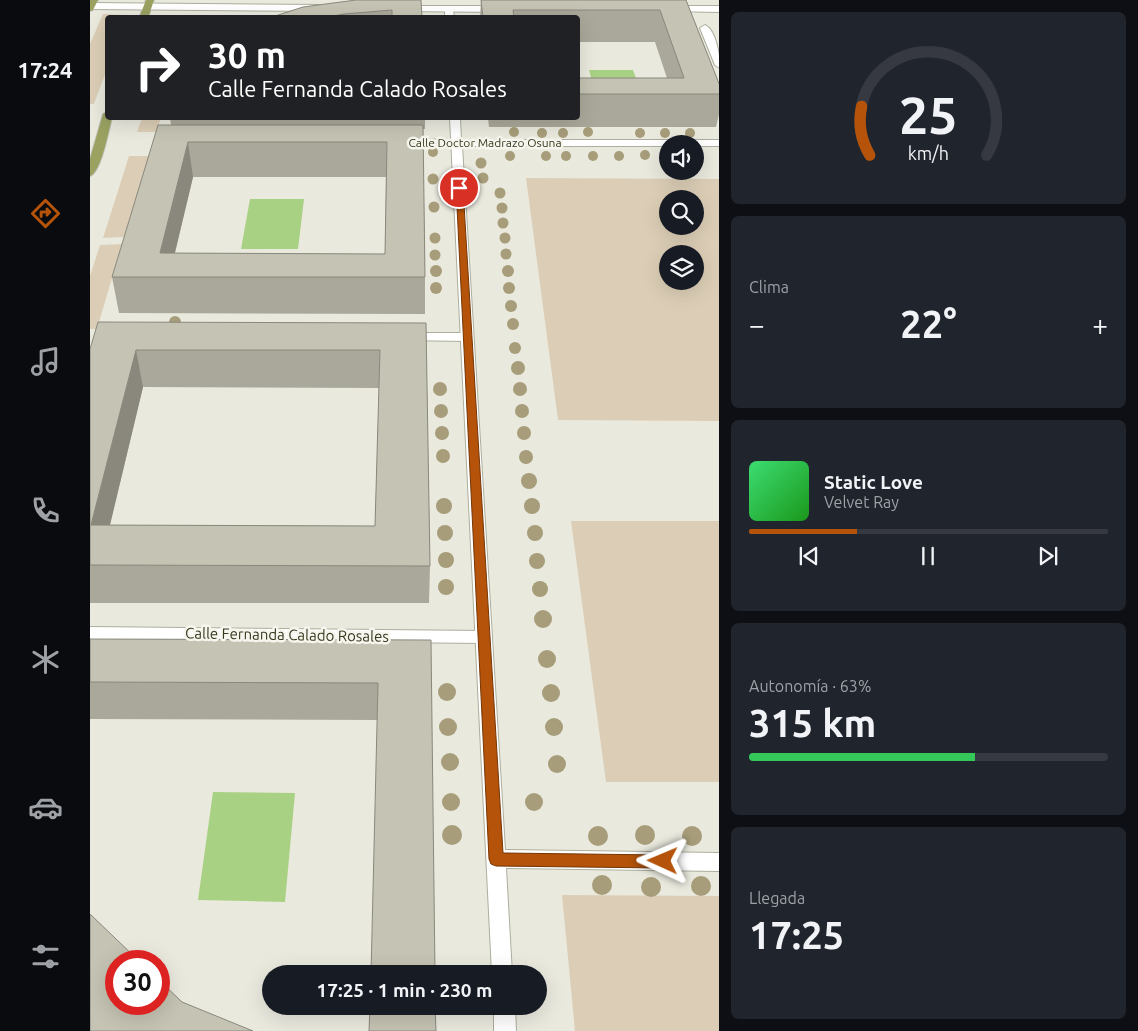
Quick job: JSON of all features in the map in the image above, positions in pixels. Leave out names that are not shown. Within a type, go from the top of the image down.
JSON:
[{"type":"main road","points":[[145,15],[149,3]]},
{"type":"main road","points":[[90,173],[106,120]]},
{"type":"street","points":[[91,5],[149,3],[332,10],[316,15]]},
{"type":"street","points":[[390,9],[450,13],[508,4]]},
{"type":"street","points":[[662,9],[719,9]]},
{"type":"street","points":[[705,28],[719,65]]},
{"type":"street","points":[[455,120],[502,965]]},
{"type":"street","name":"Calle Doctor Madrazo Osuna","points":[[396,142],[719,144]]},
{"type":"street","points":[[392,336],[467,336]]},
{"type":"street","name":"Calle Fernanda Calado Rosales","points":[[90,633],[484,637]]},
{"type":"street","points":[[496,859],[719,862]]},
{"type":"street","points":[[504,1015],[505,1031]]},
{"type":"shaded area","points":[[103,14],[129,15],[105,15],[105,74],[94,104],[90,104],[90,44]]},
{"type":"shaded area","points":[[589,70],[633,70],[637,81],[592,81]]},
{"type":"shaded area","points":[[141,120],[160,120],[156,132],[137,132]]},
{"type":"shaded area","points":[[129,156],[149,156],[124,237],[103,238]]},
{"type":"shaded area","points":[[526,178],[719,179],[719,421],[558,420]]},
{"type":"shaded area","points":[[250,199],[304,199],[298,249],[241,249]]},
{"type":"shaded area","points":[[122,244],[97,329],[90,329],[90,276],[100,245]]},
{"type":"shaded area","points":[[571,521],[719,521],[719,782],[606,782]]},
{"type":"shaded area","points":[[213,792],[295,793],[285,902],[198,900]]},
{"type":"shaded area","points":[[562,895],[719,896],[719,1031],[575,1031]]},
{"type":"building","points":[[356,0],[421,0],[422,15],[392,15],[392,10],[339,15],[278,15],[303,7]]},
{"type":"building","points":[[481,0],[686,0],[719,83],[719,94],[580,94],[580,78],[684,78],[660,10],[513,10],[514,15],[483,15]]},
{"type":"building","points":[[158,125],[423,125],[425,277],[112,277]],"holes":[[[188,142],[387,142],[385,254],[160,253]]]},
{"type":"building","points":[[98,322],[426,323],[430,566],[90,565],[90,349]],"holes":[[[136,350],[380,350],[375,526],[91,525]]]},
{"type":"building","points":[[90,639],[431,640],[435,965],[371,965],[378,683],[90,682]]},
{"type":"building","points":[[90,914],[128,950],[105,950],[105,1015],[170,1015],[170,991],[182,1002],[253,1031],[90,1031]]},
{"type":"building","points":[[370,1015],[435,1015],[436,1031],[369,1031]]},
{"type":"route","points":[[459,188],[496,859],[663,861]]}]
